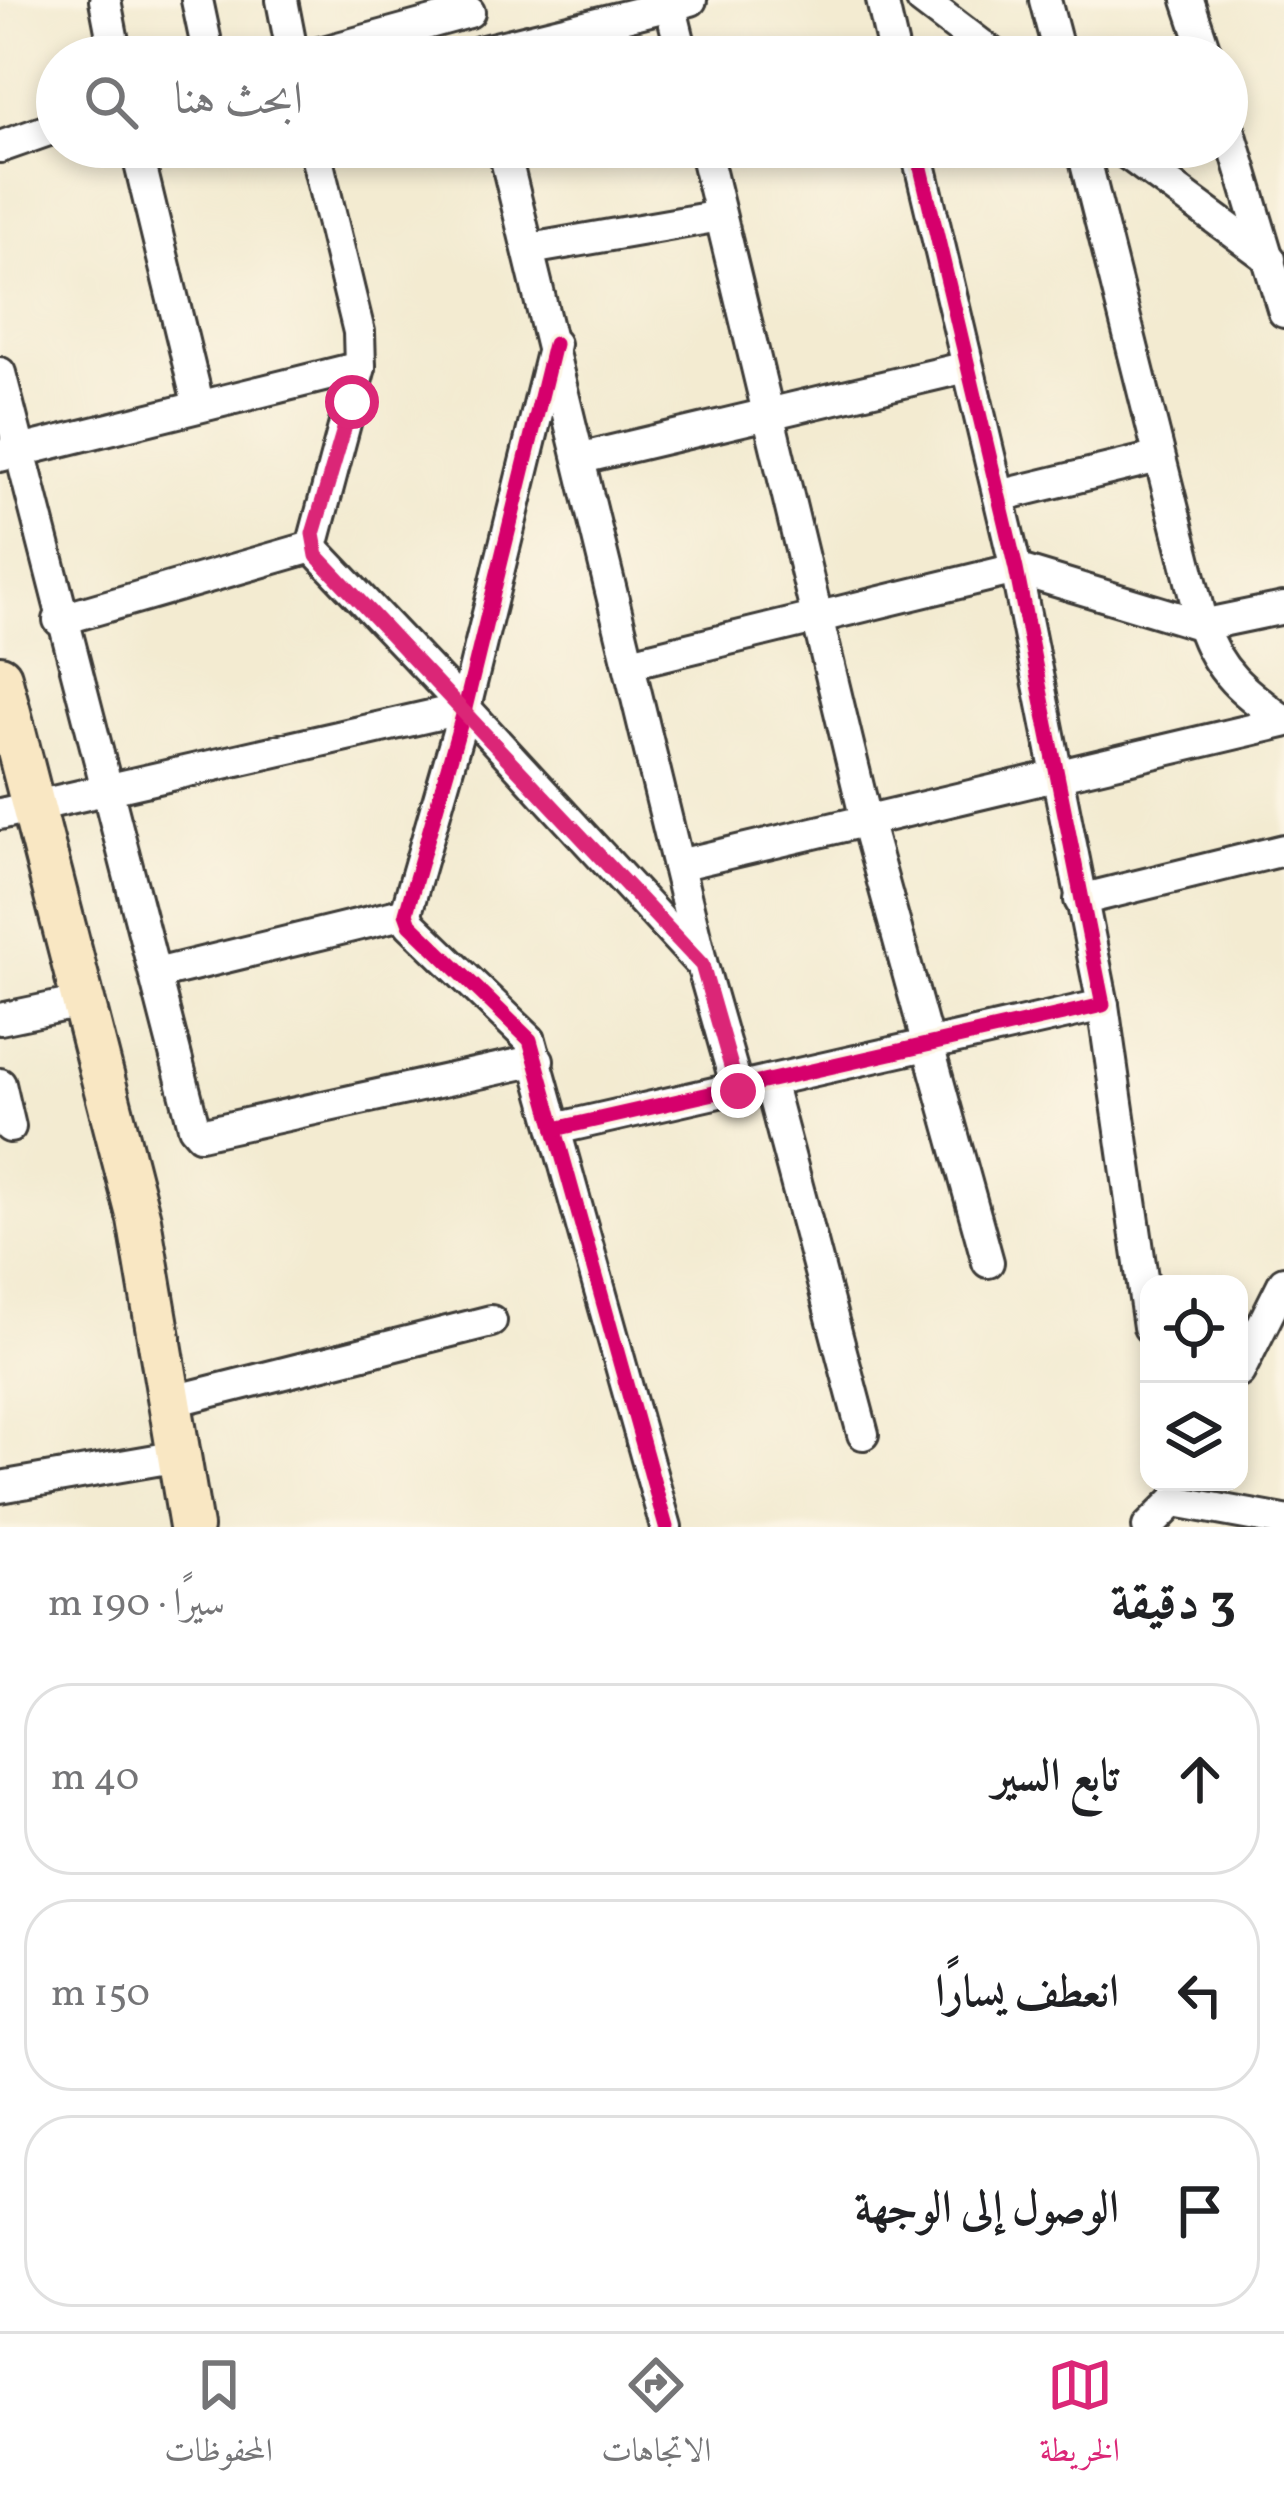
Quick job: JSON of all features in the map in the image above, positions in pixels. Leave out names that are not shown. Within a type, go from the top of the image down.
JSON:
[{"type":"street","points":[[105,0],[112,36]]},
{"type":"street","points":[[197,0],[205,36]]},
{"type":"street","points":[[282,0],[289,36]]},
{"type":"street","points":[[882,0],[890,36]]},
{"type":"street","points":[[922,0],[970,36]]},
{"type":"street","points":[[1045,0],[1054,36]]},
{"type":"street","points":[[1188,0],[1200,36]]},
{"type":"street","points":[[546,36],[677,1],[680,36]]},
{"type":"street","points":[[372,36],[467,6],[474,36]]},
{"type":"street","points":[[0,147],[36,135]]},
{"type":"street","points":[[141,168],[198,403]]},
{"type":"street","points":[[312,547],[360,367],[359,332],[319,168]]},
{"type":"street","points":[[509,168],[702,965],[738,1091]]},
{"type":"street","points":[[709,168],[867,824],[988,1262]]},
{"type":"street","points":[[921,168],[1016,569],[1057,773],[1103,1005],[1141,1275]]},
{"type":"street","points":[[1087,168],[1212,658],[1234,685],[1284,722]]},
{"type":"street","points":[[1146,168],[1270,259]]},
{"type":"street","points":[[1241,168],[1284,312]]},
{"type":"street","points":[[530,249],[720,216]]},
{"type":"street","points":[[554,344],[465,708],[406,913],[410,924],[530,1040],[667,1527]]},
{"type":"street","points":[[10,454],[198,403],[360,367]]},
{"type":"street","points":[[582,458],[967,367]]},
{"type":"street","points":[[0,373],[10,454],[108,788],[194,1127],[200,1134],[538,1060]]},
{"type":"street","points":[[999,496],[1159,457]]},
{"type":"street","points":[[312,547],[702,965]]},
{"type":"street","points":[[59,620],[312,547]]},
{"type":"street","points":[[630,663],[1016,569],[1202,625],[1284,608]]},
{"type":"street","points":[[0,677],[17,809],[86,1001],[139,1219],[191,1527]]},
{"type":"street","points":[[17,809],[465,708]]},
{"type":"street","points":[[678,866],[1284,722]]},
{"type":"street","points":[[1080,900],[1284,850]]},
{"type":"street","points":[[156,974],[406,913]]},
{"type":"street","points":[[0,1018],[86,1001]]},
{"type":"street","points":[[555,1129],[1103,1005]]},
{"type":"street","points":[[0,1084],[10,1126]]},
{"type":"street","points":[[770,1084],[863,1434]]},
{"type":"street","points":[[1248,1354],[1284,1282]]},
{"type":"street","points":[[169,1402],[491,1321]]},
{"type":"street","points":[[0,1487],[179,1456]]},
{"type":"street","points":[[1148,1527],[1178,1498],[1284,1521]]},
{"type":"cycle path","points":[[555,1129],[1103,1005],[1016,569],[921,168]]},
{"type":"cycle path","points":[[554,344],[465,708],[406,913],[410,924],[530,1040],[666,1527]]},
{"type":"route","points":[[352,402],[313,534],[317,556],[702,965],[738,1091]]}]
